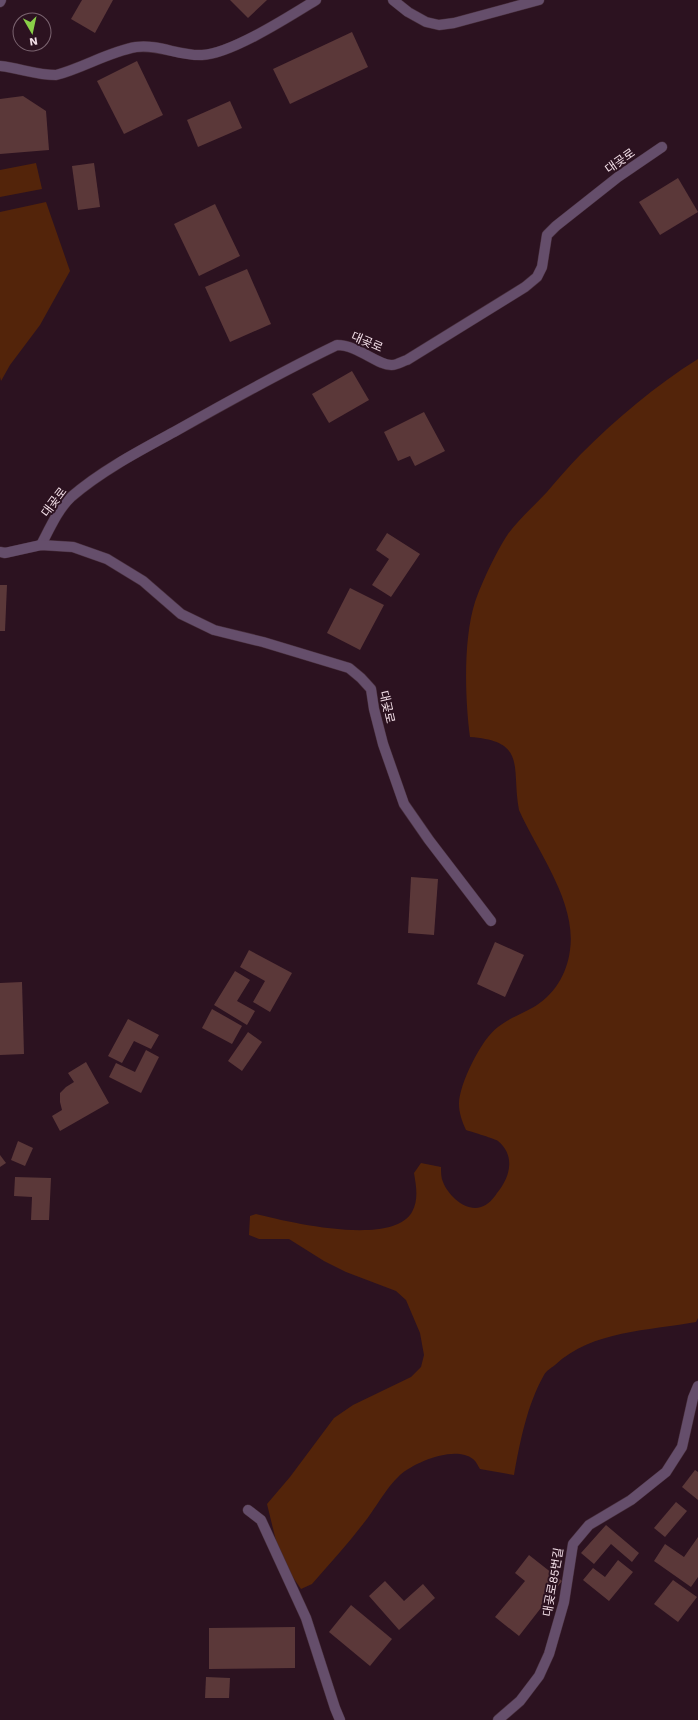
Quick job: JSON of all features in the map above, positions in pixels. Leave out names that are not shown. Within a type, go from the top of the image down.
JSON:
[{"type":"lane","points":[[0,66],[13,67],[44,75],[56,75],[135,48],[149,46],[187,55],[203,55],[217,52],[241,42],[316,0]]},
{"type":"lane","points":[[393,0],[408,12],[426,22],[439,25],[454,23],[539,0]]},
{"type":"lane","name":"대곶로","points":[[41,545],[58,514],[70,498],[93,480],[267,380],[337,345],[346,345],[392,365],[407,360],[525,287],[537,277],[542,267],[547,235],[556,226],[618,177],[662,147]]},
{"type":"lane","name":"대곶로","points":[[0,552],[5,553],[41,545],[73,547],[107,559],[143,581],[181,614],[214,630],[263,642],[349,668],[371,689],[374,709],[383,744],[404,804],[429,840],[491,921]]},
{"type":"lane","name":"대곶로85번길","points":[[498,1720],[520,1701],[539,1676],[549,1654],[564,1602],[573,1544],[588,1525],[631,1500],[666,1472],[682,1447],[693,1398],[698,1386]]},
{"type":"lane","points":[[248,1510],[261,1520],[306,1618],[334,1708],[340,1720]]},
{"type":"shaded area","points":[[36,163],[42,189],[0,197],[0,170]]},
{"type":"shaded area","points":[[46,202],[70,271],[40,325],[10,365],[1,381],[0,212]]},
{"type":"shaded area","points":[[698,359],[698,1318],[696,1322],[640,1330],[604,1338],[570,1353],[546,1372],[538,1387],[525,1424],[514,1475],[480,1469],[473,1459],[465,1455],[456,1454],[446,1454],[415,1465],[395,1480],[357,1532],[312,1584],[301,1589],[290,1573],[278,1549],[267,1504],[290,1477],[334,1418],[353,1405],[411,1377],[421,1367],[424,1355],[420,1333],[406,1300],[396,1291],[346,1272],[324,1261],[289,1239],[259,1239],[249,1235],[250,1216],[256,1214],[291,1222],[338,1229],[362,1230],[384,1228],[401,1222],[412,1212],[416,1203],[414,1173],[421,1163],[441,1167],[442,1180],[445,1187],[453,1197],[463,1205],[469,1207],[475,1208],[484,1206],[502,1187],[509,1167],[507,1153],[498,1141],[466,1130],[460,1111],[460,1095],[472,1062],[485,1041],[492,1033],[506,1022],[540,1003],[558,984],[566,968],[570,950],[571,932],[568,914],[562,895],[519,810],[515,770],[513,759],[509,751],[501,744],[470,737],[466,670],[468,634],[471,617],[478,594],[490,567],[503,541],[517,523],[608,428],[652,391]]},
{"type":"building","points":[[82,0],[113,0],[95,33],[71,19]]},
{"type":"building","points":[[230,0],[267,0],[248,18]]},
{"type":"building","points":[[352,32],[368,67],[290,104],[273,69]]},
{"type":"building","points":[[137,61],[163,115],[124,134],[97,81]]},
{"type":"building","points":[[23,96],[46,111],[49,150],[0,154],[0,99]]},
{"type":"building","points":[[230,101],[242,128],[198,147],[187,120]]},
{"type":"building","points":[[94,163],[100,207],[78,210],[72,166]]},
{"type":"building","points":[[678,178],[698,212],[660,235],[639,202]]},
{"type":"building","points":[[215,204],[240,256],[199,276],[174,224]]},
{"type":"building","points":[[247,269],[271,324],[230,342],[205,287]]},
{"type":"building","points":[[352,371],[369,400],[329,423],[312,394]]},
{"type":"building","points":[[424,412],[445,451],[415,466],[410,456],[398,461],[384,432]]},
{"type":"building","points":[[387,533],[420,554],[391,597],[372,585],[389,559],[376,550]]},
{"type":"building","points":[[0,585],[7,585],[5,631],[0,631]]},
{"type":"building","points":[[350,588],[384,605],[360,650],[327,633]]},
{"type":"building","points":[[411,877],[438,879],[434,935],[408,933]]},
{"type":"building","points":[[495,942],[524,955],[505,997],[477,984]]},
{"type":"building","points":[[249,950],[292,973],[270,1012],[253,1002],[265,981],[240,967]]},
{"type":"building","points":[[235,971],[250,980],[237,1001],[255,1011],[247,1025],[214,1005]]},
{"type":"building","points":[[22,982],[24,1054],[0,1055],[0,983]]},
{"type":"building","points":[[212,1009],[242,1026],[232,1044],[202,1028]]},
{"type":"building","points":[[128,1019],[159,1035],[151,1049],[134,1041],[122,1063],[108,1056]]},
{"type":"building","points":[[248,1032],[262,1042],[242,1071],[228,1061]]},
{"type":"building","points":[[146,1050],[159,1057],[141,1093],[109,1077],[116,1063],[135,1072]]},
{"type":"building","points":[[86,1062],[109,1103],[60,1131],[52,1116],[62,1110],[60,1093],[74,1082],[68,1073]]},
{"type":"building","points":[[18,1141],[33,1148],[25,1166],[11,1160]]},
{"type":"building","points":[[0,1155],[6,1163],[0,1167]]},
{"type":"building","points":[[15,1177],[51,1178],[49,1220],[31,1220],[32,1197],[14,1196]]},
{"type":"building","points":[[695,1470],[698,1472],[698,1500],[682,1487]]},
{"type":"building","points":[[676,1502],[687,1511],[665,1537],[654,1528]]},
{"type":"building","points":[[606,1525],[639,1553],[632,1562],[611,1544],[594,1564],[581,1553]]},
{"type":"building","points":[[698,1537],[698,1577],[691,1587],[654,1561],[665,1544],[684,1557]]},
{"type":"building","points":[[529,1555],[562,1581],[519,1636],[495,1617],[525,1581],[515,1573]]},
{"type":"building","points":[[618,1560],[633,1572],[609,1601],[583,1580],[593,1568],[605,1577]]},
{"type":"building","points":[[673,1580],[697,1597],[678,1622],[654,1604]]},
{"type":"building","points":[[385,1581],[404,1601],[423,1584],[435,1598],[399,1630],[369,1596]]},
{"type":"building","points":[[351,1605],[392,1639],[370,1666],[329,1632]]},
{"type":"building","points":[[295,1627],[295,1668],[209,1669],[209,1628]]},
{"type":"building","points":[[206,1677],[230,1678],[229,1698],[205,1698]]}]
